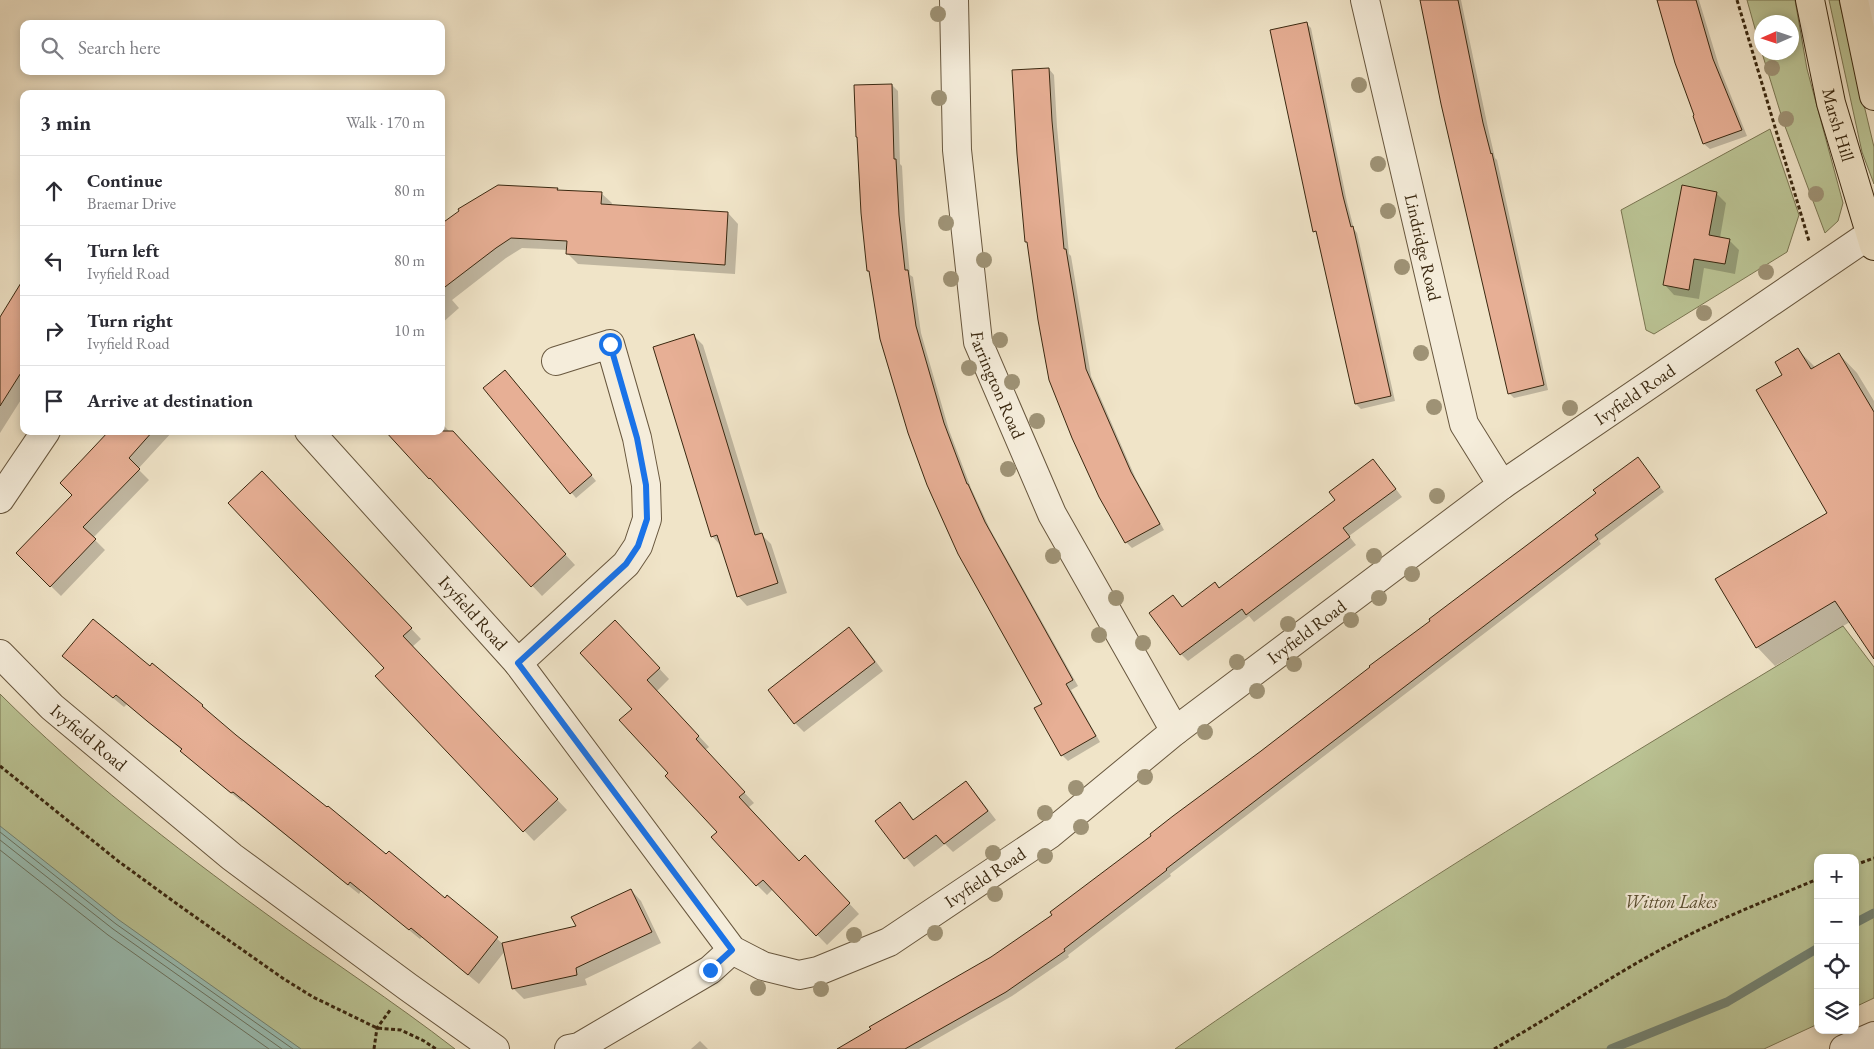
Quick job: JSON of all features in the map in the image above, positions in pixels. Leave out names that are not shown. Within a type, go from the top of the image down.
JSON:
[{"type":"main road","name":"Marsh Hill","points":[[1810,0],[1831,103],[1872,241]]},
{"type":"main road","points":[[1855,0],[1874,96]]},
{"type":"street","name":"Farrington Road","points":[[954,0],[958,150],[978,342],[1052,514],[1175,731]]},
{"type":"street","name":"Lindridge Road","points":[[1365,0],[1464,424],[1502,485]]},
{"type":"street","points":[[1855,0],[1874,21]]},
{"type":"street","name":"Ivyfield Road","points":[[313,435],[518,663],[732,950],[763,966],[799,975],[818,971],[889,942],[1050,834],[1175,731],[1502,485],[1820,269],[1872,241]]},
{"type":"street","points":[[518,663],[626,564],[638,546],[647,519],[646,485],[637,438],[610,344],[556,361]]},
{"type":"street","points":[[0,499],[43,435]]},
{"type":"street","name":"Ivyfield Road","points":[[0,654],[52,707],[232,857],[495,1049]]},
{"type":"street","points":[[570,1049],[579,1047],[710,970],[732,950]]},
{"type":"street","points":[[1844,1049],[1874,1036]]},
{"type":"path","points":[[1737,0],[1811,250],[1820,269]]},
{"type":"path","points":[[0,766],[118,860],[227,940],[313,997],[377,1028],[400,1030],[436,1049]]},
{"type":"path","points":[[1859,864],[1874,858]]},
{"type":"path","points":[[1494,1049],[1532,1028],[1604,982],[1675,942],[1814,880]]},
{"type":"path","points":[[374,1049],[377,1028]]},
{"type":"green space","points":[[1747,0],[1795,0],[1798,15],[1754,15],[1754,25]]},
{"type":"green space","points":[[1829,0],[1839,0],[1874,147],[1874,184],[1862,152]]},
{"type":"green space","points":[[1799,23],[1807,69],[1843,203],[1838,221],[1825,233],[1783,121],[1764,60],[1799,60]]},
{"type":"green space","points":[[1770,129],[1799,215],[1787,252],[1654,334],[1646,330],[1621,210]]},
{"type":"green space","name":"Witton Lakes","points":[[1843,626],[1874,667],[1874,998],[1859,1005],[1859,854],[1814,854],[1814,1026],[1764,1049],[1175,1049],[1339,938],[1590,780]]},
{"type":"green space","points":[[0,694],[62,753],[196,862],[455,1049],[0,1049]]},
{"type":"water","points":[[0,826],[119,920],[301,1049],[0,1049]]},
{"type":"building","points":[[1420,0],[1458,0],[1483,123],[1492,153],[1544,385],[1508,394],[1441,104]]},
{"type":"building","points":[[1657,0],[1696,0],[1713,59],[1742,130],[1703,144],[1675,63]]},
{"type":"building","points":[[1307,22],[1343,196],[1351,227],[1353,226],[1391,396],[1355,404],[1316,231],[1313,232],[1270,30]]},
{"type":"building","points":[[1049,68],[1064,249],[1066,249],[1086,369],[1131,472],[1160,524],[1125,543],[1099,497],[1072,438],[1049,380],[1027,242],[1025,242],[1012,70]]},
{"type":"building","points":[[892,84],[894,159],[896,159],[899,215],[905,270],[908,270],[916,326],[944,423],[967,484],[985,522],[1073,680],[1066,684],[1096,736],[1061,756],[1034,708],[1042,704],[958,554],[927,485],[908,433],[880,339],[869,271],[867,271],[861,213],[854,85]]},
{"type":"building","points":[[498,185],[602,192],[601,204],[728,212],[725,265],[566,254],[567,241],[511,238],[445,287],[445,221],[459,211],[458,209]]},
{"type":"building","points":[[1682,185],[1717,192],[1709,235],[1730,239],[1725,264],[1694,259],[1689,290],[1663,285]]},
{"type":"building","points":[[20,284],[20,374],[0,406],[0,317]]},
{"type":"building","points":[[694,334],[755,535],[762,533],[778,583],[737,597],[717,535],[711,537],[653,347]]},
{"type":"building","points":[[1798,348],[1811,369],[1839,353],[1874,412],[1874,659],[1835,601],[1756,648],[1715,579],[1827,513],[1756,390],[1782,375],[1775,362]]},
{"type":"building","points":[[505,370],[592,475],[570,494],[483,388]]},
{"type":"building","points":[[445,431],[453,431],[566,554],[531,587],[389,435],[445,435]]},
{"type":"building","points":[[105,435],[149,435],[129,458],[140,469],[83,527],[96,539],[50,587],[16,553],[72,495],[60,483]]},
{"type":"building","points":[[1638,457],[1660,487],[1595,535],[1598,539],[1166,869],[1064,949],[1065,951],[1006,992],[905,1049],[837,1049],[871,1029],[869,1027],[991,957],[1052,915],[1050,912],[1430,621],[1429,619],[1596,493],[1593,490]]},
{"type":"building","points":[[1373,459],[1396,489],[1343,528],[1350,537],[1246,615],[1242,609],[1180,655],[1149,613],[1173,595],[1182,607],[1215,582],[1219,588],[1335,500],[1329,492]]},
{"type":"building","points":[[262,471],[412,628],[403,636],[558,799],[523,832],[375,676],[384,668],[228,503]]},
{"type":"building","points":[[93,619],[150,666],[152,663],[236,735],[328,806],[386,854],[389,851],[445,898],[447,895],[498,937],[468,975],[411,928],[409,930],[350,882],[348,885],[233,792],[231,793],[180,751],[182,749],[116,695],[113,698],[62,656]]},
{"type":"building","points":[[615,620],[660,668],[647,680],[699,736],[696,739],[745,792],[739,797],[799,861],[805,855],[850,903],[816,936],[763,880],[756,886],[711,837],[717,832],[665,776],[668,773],[619,720],[632,709],[580,653]]},
{"type":"building","points":[[849,627],[875,662],[794,724],[768,690]]},
{"type":"building","points":[[966,781],[988,811],[944,844],[936,835],[904,859],[875,821],[900,802],[913,820]]},
{"type":"building","points":[[631,889],[652,932],[576,968],[577,975],[512,989],[502,943],[576,926],[571,917]]},
{"type":"waterway","points":[[1859,921],[1874,913]]},
{"type":"waterway","points":[[1611,1049],[1727,1002],[1814,950]]},
{"type":"route","points":[[610,344],[637,438],[646,485],[647,519],[638,546],[626,564],[518,663],[732,950],[710,970]]}]
